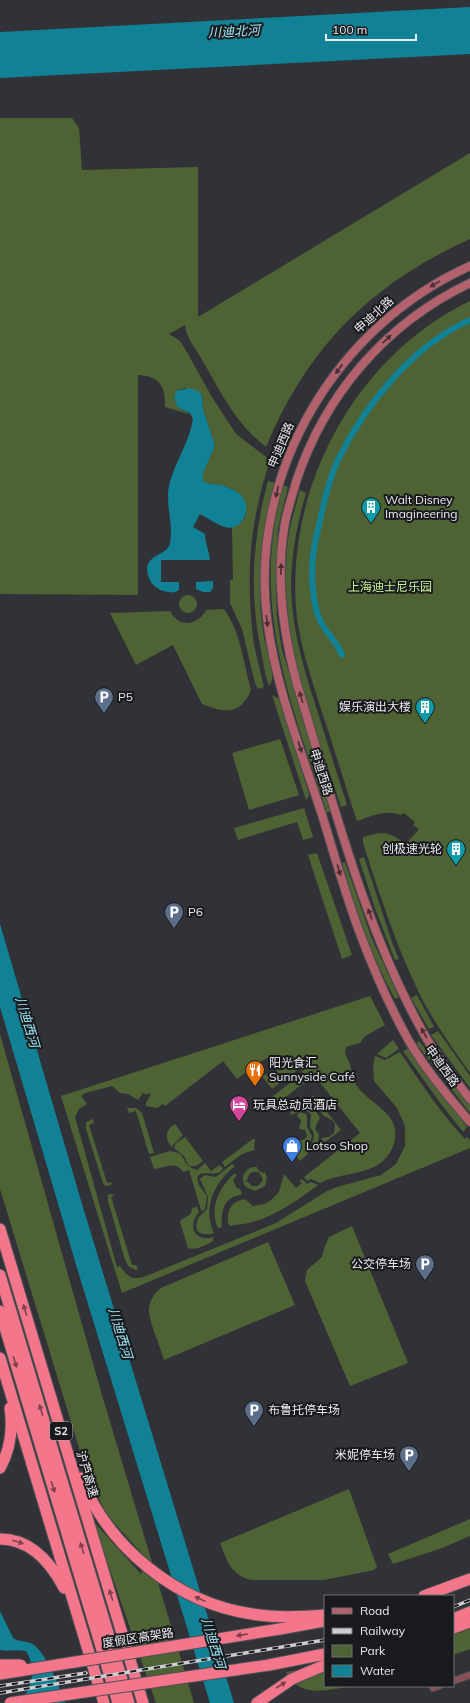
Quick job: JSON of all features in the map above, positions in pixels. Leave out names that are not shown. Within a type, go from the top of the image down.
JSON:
[{"type":"highway","name":"沪芦高速","points":[[0,1229],[143,1703]]},
{"type":"highway","name":"S2","points":[[0,1275],[116,1679],[118,1703]]},
{"type":"highway","name":"S2","points":[[0,1311],[105,1641]]},
{"type":"highway","points":[[33,1338],[76,1464],[94,1504],[117,1536],[151,1569],[183,1591],[235,1611],[278,1617],[324,1615]]},
{"type":"highway","points":[[0,1358],[100,1688],[103,1703]]},
{"type":"highway","points":[[0,1367],[8,1397],[11,1427],[7,1452],[0,1468]]},
{"type":"highway","points":[[0,1539],[15,1541],[34,1550],[50,1565],[65,1589],[88,1650]]},
{"type":"highway","points":[[427,1595],[470,1579]]},
{"type":"highway","points":[[419,1595],[457,1584]]},
{"type":"highway","points":[[454,1618],[470,1612]]},
{"type":"highway","name":"度假区高架路","points":[[0,1674],[324,1621]]},
{"type":"highway","points":[[454,1628],[470,1622]]},
{"type":"highway","points":[[0,1665],[26,1665],[170,1646]]},
{"type":"highway","points":[[269,1665],[324,1654]]},
{"type":"highway","points":[[10,1703],[324,1657]]},
{"type":"highway","points":[[257,1703],[292,1679],[324,1665]]},
{"type":"highway","points":[[49,1703],[206,1674]]},
{"type":"highway","name":"S2","points":[[116,1679],[129,1703]]},
{"type":"street","name":"申迪北路","points":[[313,405],[343,363],[379,324],[412,298],[447,277],[470,266]]},
{"type":"street","name":"申迪西路","points":[[470,283],[439,299],[391,335],[358,369],[344,386],[327,412],[303,461],[284,527],[281,561],[281,603],[290,659],[350,858],[393,972],[430,1043],[470,1099]]},
{"type":"street","name":"申迪西路","points":[[313,405],[298,433],[283,470],[270,526],[266,553],[265,601],[274,662],[351,907],[371,963],[404,1032],[419,1055],[470,1122]]},
{"type":"street","points":[[454,1681],[470,1675]]},
{"type":"green space","points":[[0,118],[72,118],[79,128],[82,170],[198,167],[198,317],[470,153],[470,239],[402,276],[373,298],[347,322],[323,349],[302,378],[283,411],[266,447],[245,427],[229,406],[189,338],[185,325],[169,334],[179,340],[184,347],[212,397],[236,434],[270,460],[258,502],[254,523],[250,563],[250,605],[253,635],[264,687],[258,689],[255,683],[242,629],[230,603],[230,580],[233,579],[232,527],[244,519],[246,507],[241,497],[232,489],[203,481],[203,473],[215,446],[203,409],[202,396],[185,388],[176,391],[179,408],[192,415],[165,407],[164,393],[160,384],[151,377],[138,375],[138,595],[0,594]]},
{"type":"green space","name":"上海迪士尼乐园","points":[[470,301],[470,1073],[433,1018],[413,980],[390,922],[363,843],[363,837],[386,833],[406,844],[419,829],[413,825],[415,822],[404,813],[401,815],[395,813],[384,813],[373,815],[357,821],[304,651],[297,618],[296,570],[302,523],[315,477],[335,433],[361,392],[392,356],[429,325]]},
{"type":"green space","points":[[268,481],[276,483],[267,520],[261,559],[260,598],[264,637],[272,670],[271,682],[269,686],[266,678],[258,634],[254,590],[254,568],[258,525]]},
{"type":"green space","points":[[283,485],[288,487],[278,528],[276,593],[277,618],[282,650],[332,810],[327,813],[288,691],[279,652],[273,612],[271,572],[274,529]]},
{"type":"green space","points":[[300,490],[306,493],[297,528],[293,552],[291,588],[296,635],[308,680],[347,805],[341,807],[301,681],[293,649],[288,616],[286,583],[287,550],[290,527]]},
{"type":"green space","points":[[188,595],[194,598],[197,604],[194,610],[188,613],[182,610],[179,604],[182,598]]},
{"type":"green space","points":[[224,609],[230,618],[238,638],[251,689],[248,696],[239,707],[229,710],[218,709],[202,704],[173,645],[136,665],[110,613],[170,611],[178,620],[188,623],[198,619],[206,610]]},
{"type":"green space","points":[[272,695],[280,699],[308,791],[309,796],[306,800]]},
{"type":"green space","points":[[280,739],[299,795],[249,810],[232,753]]},
{"type":"green space","points":[[304,808],[313,837],[303,840],[297,822],[238,840],[234,828]]},
{"type":"green space","points":[[317,853],[352,955],[342,959],[308,855]]},
{"type":"green space","points":[[364,857],[399,959],[395,960],[376,911],[359,859]]},
{"type":"green space","points":[[345,862],[372,939],[399,997],[395,999],[379,967],[358,916],[342,863]]},
{"type":"green space","points":[[417,995],[434,1027],[429,1029],[411,998]]},
{"type":"green space","points":[[370,996],[385,1025],[365,1036],[360,1043],[346,1047],[345,1049],[350,1064],[352,1077],[356,1084],[363,1094],[383,1110],[392,1120],[395,1128],[395,1135],[392,1150],[388,1156],[382,1162],[369,1169],[320,1183],[311,1179],[307,1181],[304,1177],[360,1133],[314,1075],[272,1108],[269,1099],[303,1073],[300,1068],[272,1089],[262,1076],[266,1074],[271,1080],[276,1074],[277,1068],[274,1062],[267,1058],[258,1063],[261,1069],[258,1071],[254,1066],[237,1079],[223,1061],[165,1106],[163,1104],[157,1108],[146,1106],[151,1094],[148,1093],[147,1095],[143,1093],[138,1100],[128,1094],[120,1093],[112,1086],[85,1093],[81,1096],[87,1104],[79,1109],[75,1117],[117,1267],[120,1266],[130,1277],[137,1278],[146,1276],[276,1223],[327,1191],[381,1175],[396,1164],[405,1146],[405,1126],[397,1108],[374,1081],[373,1067],[375,1056],[385,1060],[400,1052],[439,1108],[465,1139],[467,1137],[470,1140],[470,1148],[122,1293],[61,1096]]},
{"type":"green space","points":[[438,1031],[470,1076],[470,1088],[431,1035]]},
{"type":"green space","points":[[0,1034],[102,1395],[194,1703],[156,1703],[93,1521],[141,1574],[146,1558],[107,1515],[87,1474],[0,1189]]},
{"type":"green space","points":[[393,1040],[399,1049],[386,1058],[377,1054]]},
{"type":"green space","points":[[419,1041],[470,1104],[470,1113],[418,1046],[417,1043]]},
{"type":"green space","points":[[409,1048],[467,1127],[463,1132],[403,1051]]},
{"type":"green space","points":[[314,1095],[341,1130],[321,1145],[322,1138],[329,1137],[334,1133],[335,1123],[323,1115],[318,1105],[306,1101]]},
{"type":"green space","points":[[303,1106],[313,1107],[320,1118],[315,1128],[319,1134],[318,1143],[315,1146],[312,1143],[314,1135],[310,1127],[311,1114],[304,1109],[291,1115],[290,1113],[296,1108],[297,1110]]},
{"type":"green space","points":[[127,1108],[136,1108],[142,1113],[154,1153],[149,1154],[136,1111],[129,1113]]},
{"type":"green space","points":[[300,1112],[306,1114],[307,1116],[307,1127],[312,1136],[307,1151],[308,1154],[300,1161],[290,1148],[298,1141],[305,1139],[307,1136],[305,1130],[299,1129],[301,1121],[297,1115]]},
{"type":"green space","points":[[93,1119],[94,1123],[89,1125],[107,1183],[112,1182],[111,1185],[105,1186],[103,1183],[86,1129],[86,1122]]},
{"type":"green space","points":[[175,1124],[183,1135],[171,1147],[167,1134],[169,1129]]},
{"type":"green space","points":[[185,1137],[203,1161],[196,1166],[188,1165],[184,1156],[174,1148],[176,1143]]},
{"type":"green space","points":[[255,1139],[254,1150],[242,1154],[225,1167],[222,1162]]},
{"type":"green space","points":[[170,1151],[179,1153],[187,1165],[197,1170],[205,1163],[211,1171],[219,1165],[223,1168],[218,1173],[204,1173],[198,1175],[197,1178],[200,1187],[207,1196],[205,1209],[203,1211],[201,1210],[189,1170],[183,1172],[177,1166],[154,1169],[150,1157]]},
{"type":"green space","points":[[232,1164],[235,1166],[216,1187],[212,1196],[209,1214],[214,1233],[202,1234],[197,1230],[196,1223],[199,1217],[207,1209],[208,1197],[200,1179],[205,1175],[216,1177]]},
{"type":"green space","points":[[253,1167],[257,1167],[258,1170],[263,1173],[265,1172],[267,1178],[265,1186],[255,1191],[246,1187],[243,1183],[247,1181],[252,1186],[258,1186],[263,1180],[259,1172],[252,1172],[248,1176],[247,1180],[243,1182],[245,1172]]},
{"type":"green space","points":[[234,1174],[237,1175],[233,1180],[237,1189],[239,1188],[242,1193],[241,1195],[230,1199],[224,1206],[222,1227],[218,1228],[215,1221],[215,1206],[217,1199],[224,1185]]},
{"type":"green space","points":[[284,1174],[296,1188],[302,1183],[299,1181],[302,1179],[307,1184],[311,1182],[318,1185],[294,1202],[268,1217],[249,1223],[230,1226],[228,1223],[228,1214],[233,1204],[245,1199],[253,1206],[265,1204],[279,1192]]},
{"type":"green space","points":[[108,1195],[115,1195],[111,1197],[132,1265],[136,1265],[138,1268],[136,1270],[129,1267],[125,1260],[108,1201]]},
{"type":"green space","points":[[197,1207],[199,1212],[194,1219],[193,1225],[195,1233],[198,1236],[205,1238],[214,1237],[212,1242],[191,1249],[188,1248],[180,1222],[191,1213],[192,1208]]},
{"type":"green space","points":[[352,1226],[408,1363],[350,1386],[305,1281],[307,1270],[322,1257],[329,1237]]},
{"type":"green space","points":[[268,1242],[295,1305],[164,1360],[151,1323],[149,1312],[152,1298],[156,1293],[161,1288]]},
{"type":"green space","points":[[349,1489],[377,1567],[374,1570],[324,1580],[251,1580],[244,1578],[234,1571],[225,1556],[220,1543]]},
{"type":"green space","points":[[470,1519],[470,1536],[442,1548],[393,1564],[388,1554]]},
{"type":"green space","points":[[470,1629],[470,1649],[454,1655],[454,1634]]},
{"type":"green space","points":[[324,1665],[324,1687],[346,1687],[315,1691],[306,1689],[292,1681],[286,1672]]},
{"type":"water","name":"川迪北河","points":[[470,7],[470,54],[0,78],[0,32]]},
{"type":"water","points":[[189,388],[198,391],[202,396],[203,409],[215,446],[203,473],[203,481],[210,484],[226,486],[239,493],[244,500],[246,512],[241,522],[237,526],[231,528],[219,525],[200,514],[193,527],[205,534],[210,560],[161,560],[161,582],[179,582],[179,590],[175,592],[166,592],[157,588],[153,584],[149,578],[147,570],[148,564],[151,560],[168,548],[170,543],[171,527],[168,505],[168,490],[189,436],[193,419],[190,413],[179,408],[174,400],[176,391]]},
{"type":"water","points":[[213,581],[213,588],[210,592],[203,592],[196,589],[196,582]]},
{"type":"water","name":"川迪西河","points":[[0,924],[82,1204],[234,1703],[210,1703],[77,1268],[0,1007]]},
{"type":"water","points":[[0,1611],[13,1638],[32,1643],[44,1656],[65,1703],[18,1703],[27,1692],[30,1685],[32,1678],[32,1664],[26,1651],[0,1650]]},
{"type":"waterway","points":[[342,655],[338,646],[319,618],[312,581],[312,564],[316,538],[327,490],[335,467],[349,439],[376,398],[392,379],[429,345],[449,331],[470,320]]},
{"type":"railway","points":[[454,1607],[470,1600]]},
{"type":"railway","points":[[0,1693],[324,1640]]},
{"type":"railway","points":[[0,1686],[86,1673]]},
{"type":"place","name":"Walt Disney Imagineering","points":[[371,524]]},
{"type":"place","name":"P5","points":[[104,714]]},
{"type":"place","name":"娱乐演出大楼","points":[[425,724]]},
{"type":"place","name":"创极速光轮","points":[[456,866]]},
{"type":"place","name":"P6","points":[[174,929]]},
{"type":"place","name":"阳光食汇 Sunnyside Café","points":[[255,1087]]},
{"type":"place","name":"玩具总动员酒店","points":[[239,1122]]},
{"type":"place","name":"Lotso Shop","points":[[292,1163]]},
{"type":"place","name":"公交停车场","points":[[425,1281]]},
{"type":"place","name":"布鲁托停车场","points":[[254,1427]]},
{"type":"place","name":"米妮停车场","points":[[409,1472]]}]
